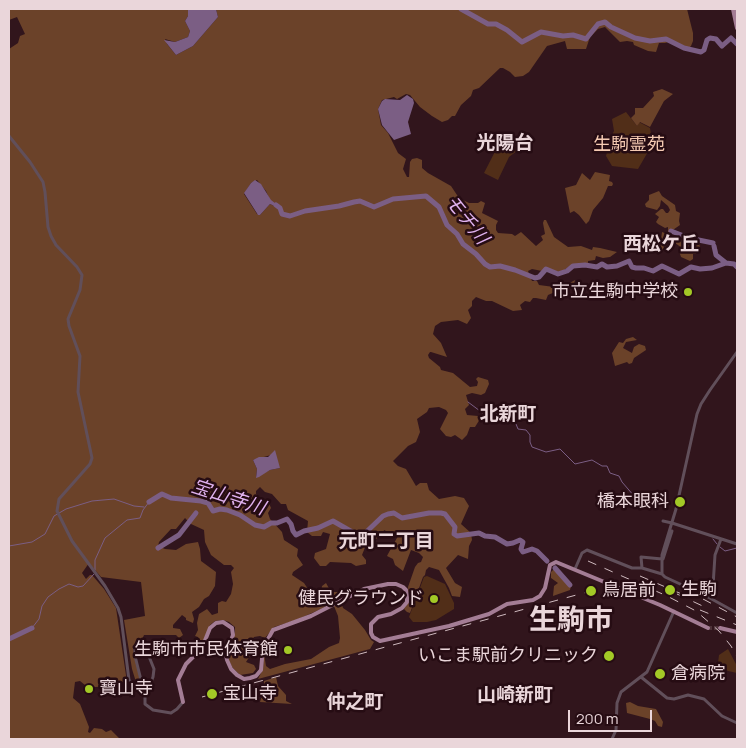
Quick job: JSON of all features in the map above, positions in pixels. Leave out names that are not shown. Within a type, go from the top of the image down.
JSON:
[{"type":"main road","points":[[735,9],[737,13]]},
{"type":"main road","points":[[735,9],[737,28]]},
{"type":"main road","points":[[183,702],[178,680],[186,664],[202,648],[210,628],[216,623],[223,622],[232,628],[233,634],[226,654],[227,660],[234,672],[241,678],[247,679],[256,676],[261,670],[263,648],[273,630],[311,616],[364,589],[394,583],[406,590],[407,598],[405,605],[391,614],[378,618],[371,624],[373,637],[380,641],[476,618],[494,612],[507,604],[533,600],[540,596],[545,588],[548,568],[553,563],[575,569],[674,611],[708,628]]},
{"type":"main road","points":[[720,628],[737,632]]},
{"type":"street","points":[[9,136],[43,182],[46,192],[48,227],[51,236],[82,275],[80,290],[68,320],[80,356],[78,392],[92,458],[90,464],[59,498],[57,511],[59,518],[72,541],[111,596],[121,617],[129,680],[136,685],[141,680],[135,648],[142,645],[146,649],[154,670],[154,677],[145,696],[145,704],[153,710],[171,712],[177,710],[183,702]]},
{"type":"street","points":[[662,574],[662,555],[672,523],[699,409],[713,384],[737,352]]},
{"type":"street","points":[[663,521],[737,544]]},
{"type":"street","points":[[708,597],[713,586],[715,555],[721,539]]},
{"type":"street","points":[[575,569],[582,553],[587,550],[629,567],[642,568],[662,574],[737,613]]},
{"type":"street","points":[[642,568],[641,557],[662,559]]},
{"type":"street","points":[[612,739],[616,730],[617,704],[621,692],[647,672],[674,611]]},
{"type":"street","points":[[641,677],[667,698],[688,695],[704,699],[722,716],[737,723]]},
{"type":"green space","name":"生駒霊苑","points":[[626,112],[637,126],[639,122],[650,128],[652,140],[649,150],[638,169],[612,166],[606,156],[607,152],[604,151],[614,131],[612,119]]},
{"type":"green space","points":[[503,136],[522,147],[509,157],[498,180],[484,173]]},
{"type":"green space","name":"健民グラウンド","points":[[427,576],[445,584],[454,603],[454,609],[436,620],[413,622],[409,617],[424,577]]},
{"type":"green space","points":[[728,649],[737,666],[737,673],[728,671],[718,663],[719,655]]},
{"type":"shaded area","points":[[9,9],[188,9],[188,16],[185,21],[190,31],[188,37],[175,42],[165,39],[176,55],[193,46],[218,17],[216,9],[687,9],[693,41],[686,50],[668,42],[659,43],[656,52],[648,51],[634,45],[633,42],[620,42],[605,27],[598,29],[590,37],[586,49],[567,49],[565,41],[547,46],[529,72],[523,76],[515,77],[510,72],[500,68],[479,88],[473,90],[471,96],[461,105],[455,116],[448,120],[442,122],[432,116],[420,107],[410,95],[406,94],[397,99],[394,97],[382,100],[378,109],[381,125],[388,133],[398,153],[406,159],[403,169],[407,177],[409,177],[412,159],[422,160],[422,168],[451,186],[459,198],[469,203],[481,201],[485,203],[482,213],[498,221],[496,230],[498,233],[515,236],[521,232],[536,246],[543,240],[541,236],[545,234],[543,223],[546,220],[554,237],[568,247],[581,246],[592,250],[593,247],[617,252],[610,257],[596,256],[595,260],[588,261],[588,264],[571,265],[560,273],[546,268],[542,271],[532,269],[528,271],[532,281],[537,281],[539,285],[554,287],[568,284],[575,280],[567,292],[555,292],[548,295],[546,300],[533,298],[530,302],[525,301],[520,305],[522,310],[513,311],[492,301],[476,297],[468,310],[471,318],[467,324],[458,320],[441,322],[435,326],[433,334],[441,343],[447,357],[430,352],[429,358],[441,370],[453,373],[470,387],[477,386],[478,382],[476,379],[478,377],[488,380],[489,384],[485,393],[481,395],[472,393],[466,395],[469,405],[465,409],[467,415],[478,416],[480,419],[475,427],[470,427],[467,435],[462,440],[455,435],[451,437],[446,436],[440,429],[448,413],[446,410],[439,407],[429,408],[427,412],[417,419],[420,432],[416,442],[408,446],[393,461],[398,466],[406,469],[416,486],[420,483],[427,483],[429,490],[439,499],[455,496],[464,498],[469,506],[461,524],[471,533],[472,540],[469,546],[468,559],[458,555],[446,568],[455,583],[462,587],[460,597],[452,596],[439,570],[429,567],[423,577],[410,613],[407,612],[404,609],[410,600],[408,587],[415,567],[421,562],[423,557],[411,550],[403,571],[395,565],[393,559],[387,556],[398,536],[387,534],[385,530],[380,533],[379,537],[366,545],[362,555],[366,560],[366,564],[356,566],[351,563],[330,562],[326,566],[320,566],[314,558],[315,553],[326,549],[330,534],[323,532],[321,536],[312,536],[307,532],[308,521],[288,510],[286,504],[281,504],[272,494],[265,492],[260,487],[256,494],[261,500],[268,501],[271,508],[268,513],[270,519],[282,532],[284,540],[298,549],[297,556],[303,565],[293,572],[292,575],[304,583],[312,595],[316,592],[321,592],[322,586],[326,583],[331,592],[346,593],[327,598],[324,601],[326,606],[321,609],[274,627],[265,638],[260,636],[254,637],[249,644],[250,656],[246,662],[254,665],[256,669],[253,673],[240,675],[232,667],[229,660],[229,650],[235,627],[229,622],[223,620],[215,621],[210,625],[200,648],[196,651],[194,650],[199,641],[198,637],[195,636],[198,630],[199,614],[207,609],[212,615],[218,613],[218,603],[226,602],[231,594],[233,584],[231,572],[234,568],[231,565],[224,565],[211,555],[205,542],[204,530],[191,524],[185,518],[176,529],[171,529],[159,542],[158,546],[176,550],[186,544],[198,542],[201,561],[216,572],[215,586],[209,596],[192,612],[193,623],[186,620],[182,615],[173,625],[173,628],[180,629],[183,635],[179,638],[176,635],[144,635],[141,642],[137,642],[133,649],[139,672],[139,682],[136,682],[132,669],[124,620],[145,616],[141,582],[101,577],[89,563],[82,573],[86,579],[92,575],[116,608],[127,682],[131,690],[130,696],[125,694],[122,696],[116,693],[119,689],[117,686],[95,687],[85,685],[80,681],[75,682],[73,698],[80,704],[89,727],[88,732],[90,733],[94,728],[102,729],[106,732],[111,730],[120,739],[9,739],[9,49],[18,43],[20,36],[25,34],[17,17],[9,20]],"holes":[[[257,180],[266,191],[270,200],[279,208],[270,204],[260,215],[257,214],[244,194],[251,183]],[[271,455],[280,468],[270,470],[256,477],[257,469],[253,460]]]},
{"type":"shaded area","points":[[188,9],[216,9],[218,17],[193,46],[176,55],[164,40],[175,42],[188,37],[190,31],[185,21],[188,16]]},
{"type":"shaded area","points":[[662,89],[673,94],[664,101],[650,127],[640,122],[637,126],[631,118],[635,114],[635,108],[643,108],[654,96],[653,92]]},
{"type":"shaded area","points":[[407,95],[413,99],[414,103],[408,122],[411,134],[394,140],[382,125],[378,109],[385,99],[400,100]]},
{"type":"shaded area","points":[[595,172],[610,175],[609,181],[613,184],[608,186],[603,198],[593,210],[586,224],[574,211],[570,213],[565,188],[576,185],[582,173],[590,180]]},
{"type":"shaded area","points":[[255,180],[261,184],[271,200],[279,208],[270,204],[258,215],[244,193]]},
{"type":"shaded area","points":[[659,191],[662,196],[675,205],[676,211],[680,213],[680,225],[670,232],[668,232],[668,227],[665,228],[656,222],[659,217],[655,214],[661,209],[668,213],[670,210],[668,206],[661,200],[657,210],[646,207],[645,204],[649,200],[649,195]]},
{"type":"shaded area","points":[[662,232],[685,241],[699,243],[700,248],[697,249],[696,254],[693,254],[693,259],[690,261],[681,257],[679,251],[682,248],[671,240],[664,250],[657,248]]},
{"type":"shaded area","points":[[633,337],[637,340],[626,342],[623,348],[632,353],[634,347],[639,344],[645,346],[646,350],[634,358],[632,363],[629,364],[627,362],[615,366],[612,353],[619,342],[623,343],[626,339]]},
{"type":"shaded area","points":[[275,450],[280,468],[270,470],[256,478],[257,469],[253,460],[259,457],[268,457]]},
{"type":"shaded area","points":[[554,569],[569,581],[571,586],[570,590],[553,596],[554,586],[558,583],[551,578],[551,572]]},
{"type":"shaded area","points":[[341,602],[343,608],[352,614],[374,642],[370,649],[258,679],[263,669],[264,654],[266,666],[270,669],[311,659],[339,643],[338,616],[334,606]]},
{"type":"shaded area","points":[[276,677],[278,686],[286,695],[286,701],[292,704],[260,702],[264,681]]},
{"type":"shaded area","points":[[630,702],[638,706],[656,709],[663,722],[662,727],[650,719],[627,713],[626,703]]},
{"type":"waterway","points":[[461,9],[488,24],[496,24],[522,42],[541,32],[563,36],[573,35],[586,39],[598,24],[605,22],[611,27],[635,38],[650,41],[666,39],[684,48],[701,52],[710,38],[716,39],[722,46],[731,38],[737,44]]},
{"type":"waterway","name":"モチ川","points":[[276,205],[280,208],[282,214],[290,216],[305,211],[360,201],[374,207],[393,199],[426,196],[439,207],[447,225],[457,234],[463,244],[485,264],[490,267],[500,266],[515,270],[535,278],[539,277],[546,269],[558,274],[567,271],[573,266],[597,267],[602,264],[607,267],[617,266],[629,261],[632,267],[653,271],[662,266],[679,274],[691,267],[700,269],[712,268],[726,263],[734,264],[737,267]]},
{"type":"waterway","points":[[671,231],[689,238],[713,243]]},
{"type":"waterway","points":[[714,246],[716,255],[726,263]]},
{"type":"waterway","points":[[468,402],[484,414],[493,411],[503,418],[514,419],[518,429],[526,430],[530,435],[532,447],[546,452],[560,449],[575,464],[592,460],[602,466],[607,466],[610,473],[619,476],[641,504]]},
{"type":"waterway","name":"宝山寺川","points":[[149,502],[162,494],[171,498],[201,501],[208,503],[213,511],[227,510],[240,515],[255,525],[264,527],[287,519],[296,535],[333,521],[361,537],[383,516],[388,514],[394,513],[402,518],[429,513],[441,513],[445,514],[455,527],[454,534],[457,536],[479,533],[495,537],[507,544],[520,540],[523,542],[521,549],[523,552],[532,549],[537,551],[547,561]]},
{"type":"waterway","name":"宝山寺川","points":[[9,546],[32,542],[45,534],[54,516],[66,509],[92,501],[114,499],[134,506],[144,507]]},
{"type":"waterway","name":"宝山寺川","points":[[95,570],[95,560],[105,538],[127,520],[140,518],[149,502]]},
{"type":"waterway","name":"宝山寺川","points":[[158,548],[179,535],[196,513]]},
{"type":"waterway","points":[[713,539],[717,544]]},
{"type":"waterway","points":[[720,547],[725,551],[737,548]]},
{"type":"waterway","name":"宝山寺川","points":[[555,568],[570,585]]},
{"type":"waterway","name":"宝山寺川","points":[[32,628],[39,619],[42,606],[48,597],[69,584],[78,587],[83,586],[94,574]]},
{"type":"waterway","name":"宝山寺川","points":[[9,639],[32,628]]},
{"type":"tunnel","points":[[708,628],[720,628]]},
{"type":"railway","points":[[588,561],[696,611],[719,631],[737,657]]},
{"type":"railway","points":[[640,576],[684,595]]},
{"type":"railway","points":[[202,697],[591,591]]},
{"type":"railway","points":[[677,594],[709,609]]},
{"type":"railway","points":[[703,599],[737,617]]},
{"type":"railway","points":[[700,610],[737,625]]},
{"type":"place","name":"市立生駒中学校","points":[[688,292]]},
{"type":"place","name":"橋本眼科","points":[[680,502]]},
{"type":"place","name":"生駒","points":[[670,590]]},
{"type":"place","name":"鳥居前","points":[[591,591]]},
{"type":"place","name":"健民グラウンド","points":[[434,599]]},
{"type":"place","name":"生駒市市民体育館","points":[[288,650]]},
{"type":"place","name":"いこま駅前クリニック","points":[[609,656]]},
{"type":"place","name":"倉病院","points":[[660,674]]},
{"type":"place","name":"寶山寺","points":[[89,689]]},
{"type":"place","name":"宝山寺","points":[[212,694]]},
{"type":"district","name":"光陽台","points":[[505,144]]},
{"type":"district","name":"西松ケ丘","points":[[661,245]]},
{"type":"district","name":"北新町","points":[[508,415]]},
{"type":"district","name":"元町二丁目","points":[[386,542]]},
{"type":"district","name":"生駒市","points":[[571,621]]},
{"type":"district","name":"山崎新町","points":[[515,696]]},
{"type":"district","name":"仲之町","points":[[355,703]]}]
